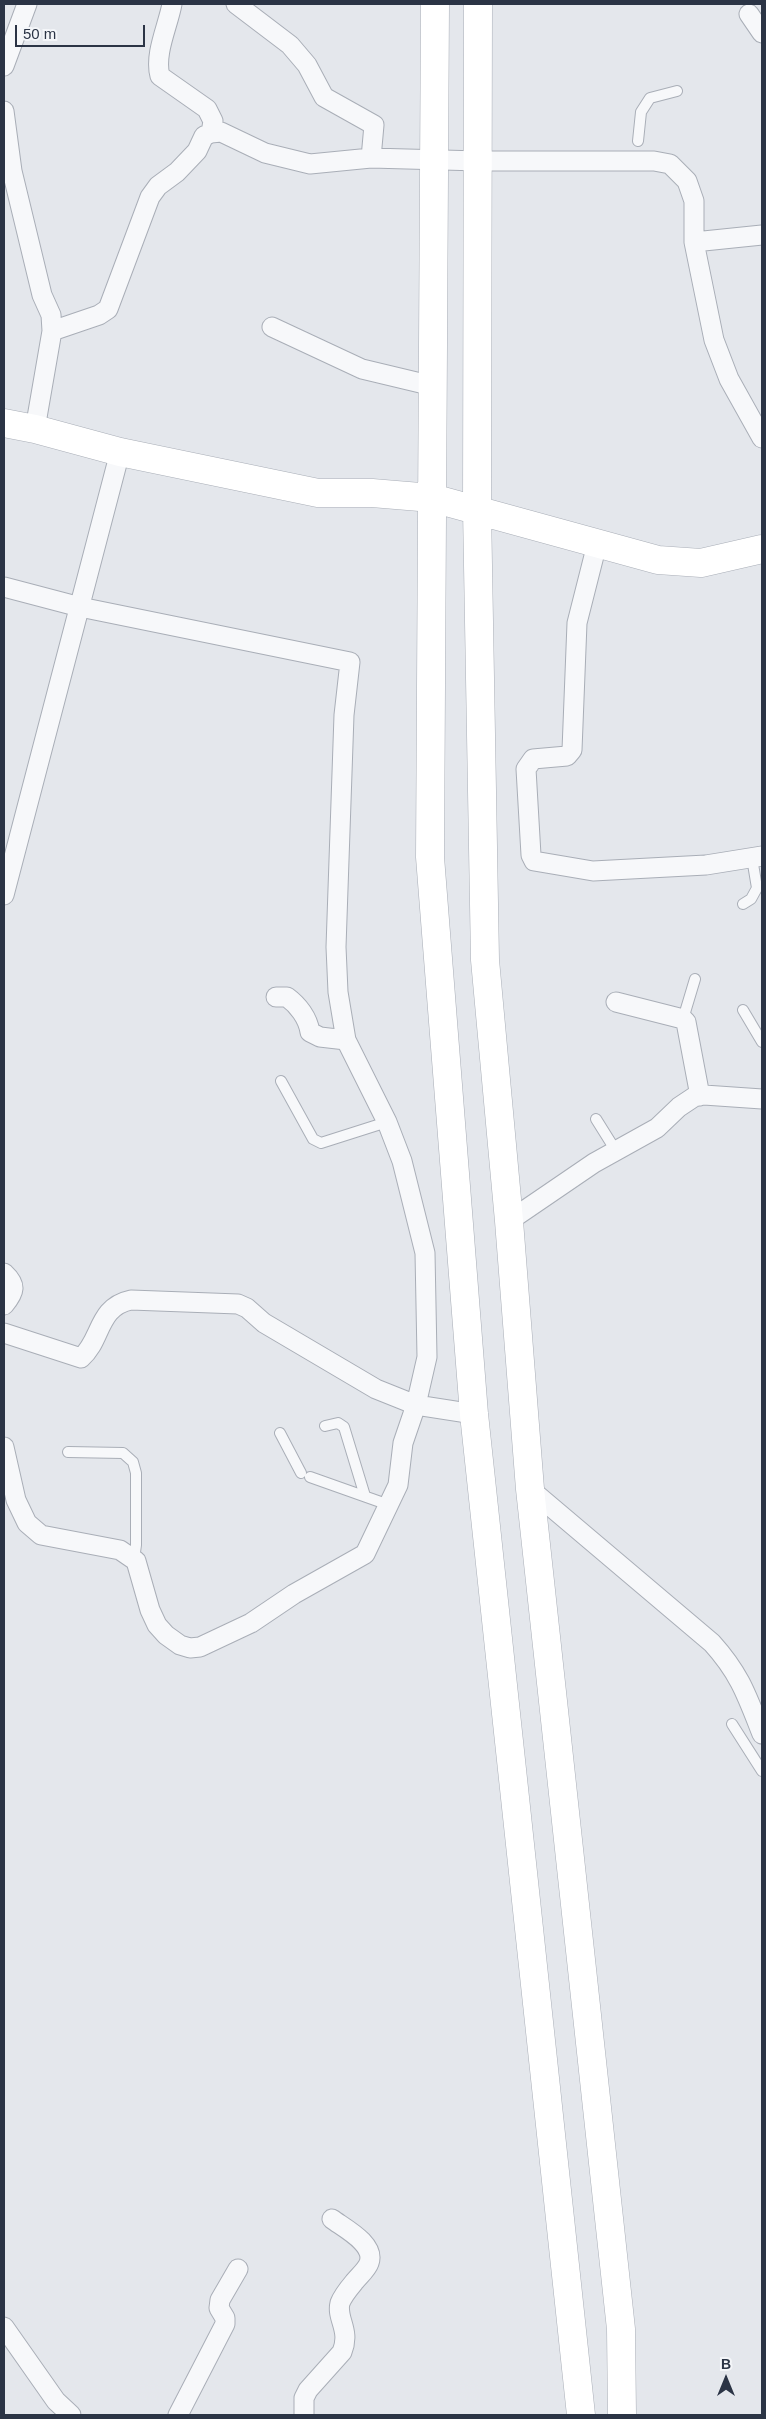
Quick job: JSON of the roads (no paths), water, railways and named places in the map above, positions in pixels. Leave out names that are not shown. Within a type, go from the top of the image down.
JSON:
[{"type":"street","points":[[4,66],[27,4]]},
{"type":"street","points":[[172,4],[159,56],[158,69],[160,76],[207,109],[213,121],[211,133]]},
{"type":"street","points":[[236,4],[290,45],[308,65],[324,96],[374,125],[371,158]]},
{"type":"street","points":[[435,4],[430,857],[474,1414],[581,2415]]},
{"type":"street","points":[[478,4],[477,509],[486,960],[530,1489],[621,2329],[622,2415]]},
{"type":"street","points":[[749,14],[762,33]]},
{"type":"street","points":[[4,111],[12,171],[42,295],[50,315],[52,331],[36,429]]},
{"type":"street","points":[[52,331],[99,315],[108,309],[150,197],[158,186],[177,172],[197,151],[204,136],[211,133],[221,132],[265,153],[310,164],[371,158],[479,161],[637,151],[670,164],[687,181],[694,201],[694,242],[714,340],[729,379],[762,438]]},
{"type":"street","points":[[694,242],[762,235]]},
{"type":"street","points":[[272,327],[362,369],[433,386]]},
{"type":"street","points":[[4,423],[36,429],[120,452],[318,493],[372,493],[432,498],[658,560],[701,563],[762,549]]},
{"type":"street","points":[[4,895],[120,452]]},
{"type":"street","points":[[597,544],[577,623],[572,750],[567,756],[533,759],[526,769],[531,855],[536,862],[593,871],[706,865],[757,857]]},
{"type":"street","points":[[4,587],[80,606],[350,662],[344,715],[336,947],[338,992],[346,1040],[387,1122],[402,1161],[425,1253],[428,1357],[416,1405],[402,1443],[398,1485],[370,1546],[359,1560],[294,1594],[250,1623],[200,1647],[190,1648],[180,1645],[166,1635],[157,1625],[150,1610],[134,1559],[120,1550],[41,1535],[28,1523],[16,1500],[4,1447]]},
{"type":"street","points":[[276,997],[287,997],[295,1003],[308,1021],[310,1032],[320,1037],[346,1040]]},
{"type":"street","points":[[616,1002],[683,1019],[686,1022],[700,1096]]},
{"type":"street","points":[[509,1221],[616,1151],[657,1128],[678,1107],[694,1097],[762,1099]]},
{"type":"street","points":[[4,1273],[12,1280],[14,1286],[11,1297],[4,1305]]},
{"type":"street","points":[[4,1333],[81,1358],[103,1320],[115,1306],[123,1302],[131,1300],[238,1304],[247,1308],[264,1323],[376,1389],[416,1405],[474,1414]]},
{"type":"street","points":[[530,1489],[712,1643],[731,1664],[741,1682],[762,1734]]},
{"type":"street","points":[[304,2415],[304,2398],[308,2390],[339,2358],[345,2344],[346,2330],[340,2310],[340,2303],[345,2293],[369,2264],[370,2257],[366,2246],[332,2219]]},
{"type":"street","points":[[178,2415],[225,2324],[225,2318],[219,2308],[220,2300],[238,2269]]},
{"type":"street","points":[[4,2327],[56,2401],[71,2415]]},
{"type":"lane","points":[[637,151],[641,112],[650,98],[677,91]]},
{"type":"lane","points":[[743,904],[751,899],[757,888],[757,857]]},
{"type":"lane","points":[[683,1019],[695,979]]},
{"type":"lane","points":[[743,1010],[762,1042]]},
{"type":"lane","points":[[281,1081],[313,1139],[321,1143],[387,1122]]},
{"type":"lane","points":[[596,1119],[616,1151]]},
{"type":"lane","points":[[325,1426],[338,1423],[344,1427],[365,1496]]},
{"type":"lane","points":[[280,1433],[306,1475],[389,1505]]},
{"type":"lane","points":[[68,1452],[123,1453],[133,1462],[136,1482],[134,1559]]},
{"type":"lane","points":[[732,1724],[762,1771]]}]
